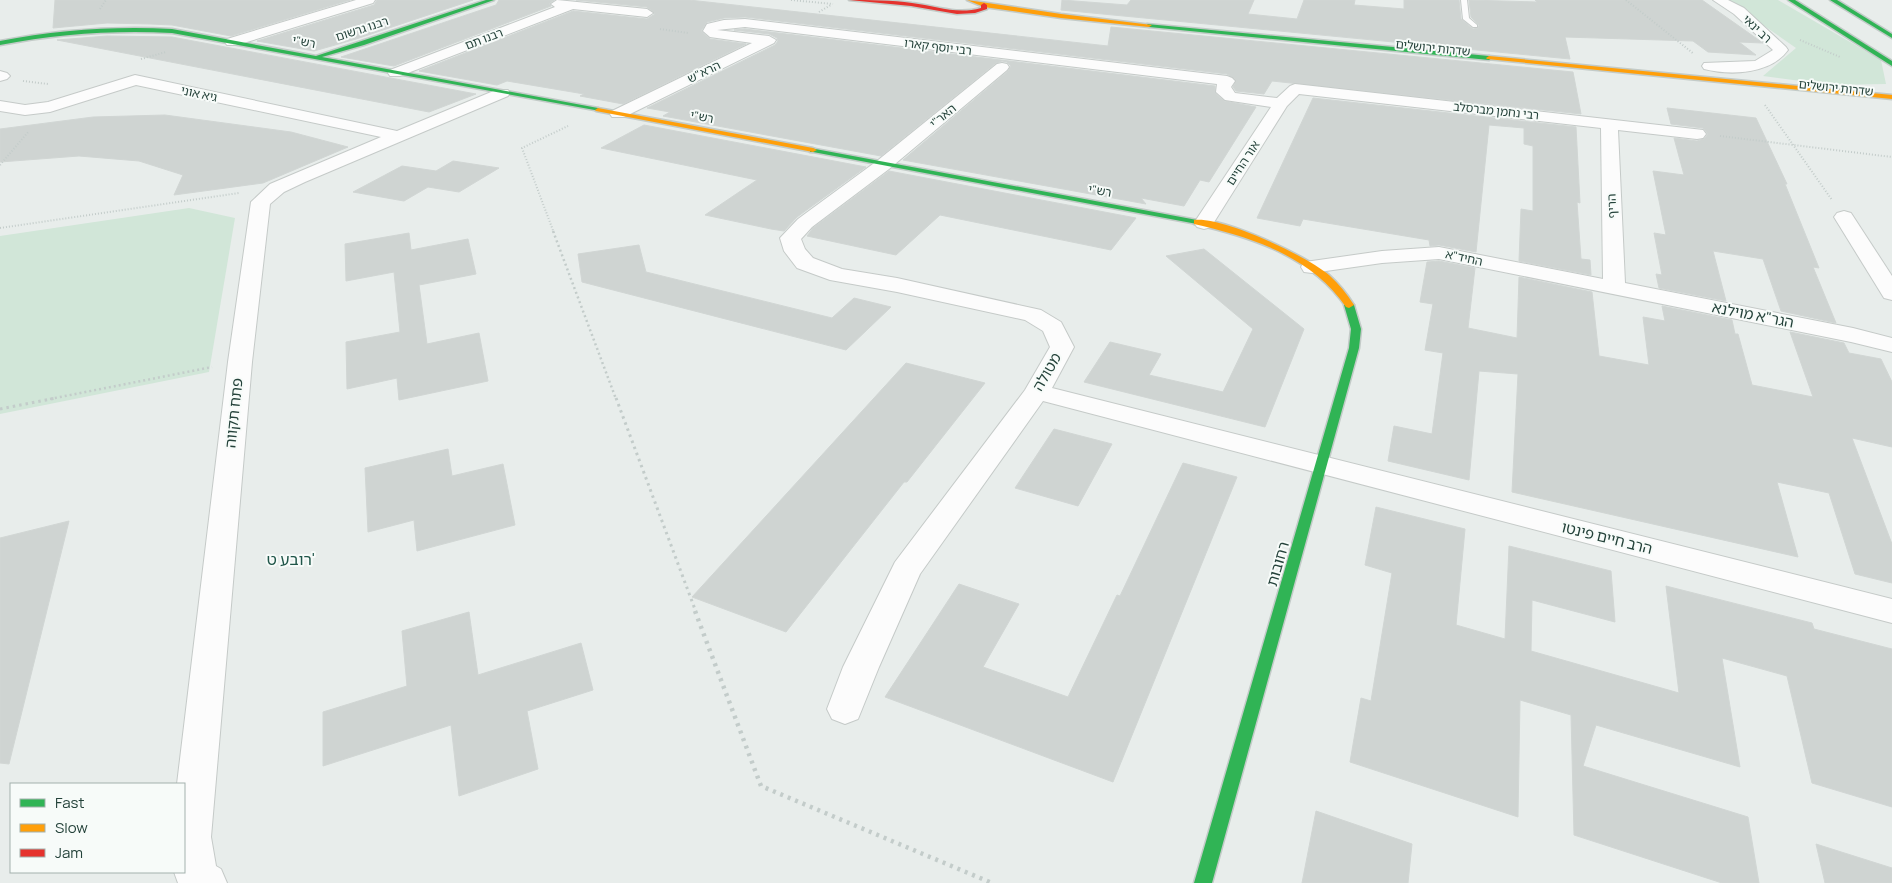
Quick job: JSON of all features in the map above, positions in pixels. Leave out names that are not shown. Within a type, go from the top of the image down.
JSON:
[{"type":"street","points":[[232,42],[369,0]]},
{"type":"street","name":"רבנו גרשום","points":[[358,41],[466,0]]},
{"type":"street","name":"רבנו גרשום","points":[[311,57],[491,0]]},
{"type":"street","points":[[852,0],[915,5],[942,2]]},
{"type":"street","name":"שדרות ירושלים","points":[[970,0],[1061,16],[1858,99],[1892,107]]},
{"type":"street","name":"רב ינאי","points":[[1709,66],[1761,65],[1776,56],[1780,50],[1739,11],[1719,0]]},
{"type":"street","points":[[1791,0],[1892,64]]},
{"type":"street","points":[[1833,0],[1892,36]]},
{"type":"street","name":"שדרות ירושלים","points":[[942,2],[953,13],[971,13],[1758,94],[1858,99],[1892,97]]},
{"type":"street","points":[[971,13],[985,7],[983,3]]},
{"type":"street","points":[[557,4],[647,13]]},
{"type":"street","name":"רבנו תם","points":[[395,73],[572,6]]},
{"type":"street","name":"רבי יוסף קארו","points":[[767,41],[715,34],[710,31],[712,27],[735,23],[1227,81],[1223,87],[1224,92],[1231,97],[1281,102]]},
{"type":"street","name":"רש\"י","points":[[0,43],[79,30],[151,29],[232,42],[883,165],[1204,223],[1263,242],[1312,267]]},
{"type":"street","name":"הרא\"ש","points":[[618,114],[791,29]]},
{"type":"street","points":[[273,50],[309,48],[358,41]]},
{"type":"street","points":[[353,65],[349,60],[350,54],[358,41]]},
{"type":"street","points":[[986,53],[983,59],[985,63],[1002,67],[1042,70],[1054,67],[1061,62]]},
{"type":"street","name":"האר\"י","points":[[883,165],[1002,67]]},
{"type":"street","name":"גיא אוני","points":[[0,106],[25,110],[50,107],[135,80],[400,136]]},
{"type":"street","name":"אור החיים","points":[[1204,223],[1281,102],[1295,88]]},
{"type":"street","name":"רבי נחמן מברסלב","points":[[1295,88],[1697,134]]},
{"type":"street","points":[[1858,99],[1892,91]]},
{"type":"street","name":"פתח תקווה","points":[[206,883],[196,877],[191,837],[240,362],[261,202],[277,188],[502,93]]},
{"type":"street","points":[[1858,99],[1876,108]]},
{"type":"street","name":"הריף","points":[[1609,124],[1614,288]]},
{"type":"street","name":"מטולה","points":[[845,709],[861,667],[906,570],[1036,392],[1062,347],[1053,327],[1033,315],[897,285],[838,275],[805,263],[795,251],[790,238],[805,223],[883,165]]},
{"type":"street","points":[[1844,217],[1892,293]]},
{"type":"street","name":"החיד\"א","points":[[1312,267],[1382,257],[1439,253],[1614,288]]},
{"type":"street","name":"רחובות","points":[[1203,883],[1354,348],[1356,329],[1352,312],[1344,297],[1330,280],[1312,267]]},
{"type":"street","name":"הגר\"א מוילנא","points":[[1614,288],[1853,335],[1892,345]]},
{"type":"street","name":"הרב חיים פינטו","points":[[1036,392],[1892,611]]},
{"type":"lane","points":[[1464,0],[1466,19],[1475,26]]},
{"type":"path","points":[[1626,0],[1709,66]]},
{"type":"path","points":[[1794,35],[1800,41],[1845,59]]},
{"type":"path","points":[[1,76],[38,84],[47,84]]},
{"type":"path","points":[[1758,94],[1844,217]]},
{"type":"path","points":[[599,111],[522,148],[761,786],[992,883]]},
{"type":"path","points":[[0,165],[32,128]]},
{"type":"path","points":[[1697,134],[1892,156]]},
{"type":"path","points":[[0,228],[277,188]]},
{"type":"path","points":[[0,409],[240,362]]},
{"type":"green space","points":[[1727,0],[1778,0],[1881,60],[1886,84],[1831,85],[1763,76],[1796,48]]},
{"type":"green space","points":[[189,208],[235,218],[209,372],[0,414],[0,236]]},
{"type":"building","points":[[55,0],[350,0],[231,36],[172,25],[151,24],[107,23],[53,28]]},
{"type":"building","points":[[377,0],[473,0],[314,51],[257,41],[374,5]]},
{"type":"building","points":[[499,0],[554,0],[549,4],[551,6],[394,66],[341,57],[496,5]]},
{"type":"building","points":[[576,0],[689,0],[1108,46],[1111,27],[1573,72],[1581,114],[1272,81],[1264,94],[1236,91],[1233,87],[1236,80],[1227,74],[745,17],[724,18],[707,22],[701,31],[710,39],[746,44],[623,104],[580,96],[584,94],[507,81],[497,85],[419,71],[573,11],[647,19],[655,14],[647,7]]},
{"type":"building","points":[[1062,0],[1127,5],[1131,0],[1254,0],[1248,14],[1297,19],[1304,0],[1355,0],[1354,5],[1404,9],[1404,0],[1459,0],[1461,19],[1473,29],[1478,28],[1479,25],[1471,17],[1469,0],[1537,2],[1535,0],[1702,0],[1763,43],[1739,42],[1756,55],[1708,52],[1693,41],[1565,37],[1570,59],[1061,10]]},
{"type":"building","points":[[745,29],[1215,86],[1215,93],[1224,101],[1256,107],[1209,182],[1200,180],[1184,206],[1141,198],[1146,204],[903,160],[1008,71],[1011,66],[1007,62],[1002,61],[996,63],[881,156],[663,116],[670,112],[647,108],[775,45],[778,41],[777,38],[769,34],[734,30]]},
{"type":"building","points":[[107,36],[172,37],[476,94],[429,112],[57,40]]},
{"type":"building","points":[[1313,98],[1576,127],[1580,203],[1577,202],[1581,259],[1590,260],[1591,275],[1519,261],[1521,209],[1533,211],[1533,146],[1524,144],[1524,128],[1489,125],[1476,252],[1439,245],[1430,246],[1429,240],[1303,219],[1300,226],[1257,218]]},
{"type":"building","points":[[1667,108],[1756,118],[1787,184],[1785,184],[1819,268],[1813,267],[1836,323],[1781,311],[1763,259],[1713,251],[1726,301],[1659,288],[1656,274],[1662,275],[1654,233],[1666,235],[1653,171],[1684,175],[1674,138],[1697,141],[1704,139],[1708,134],[1703,128],[1671,124]]},
{"type":"building","points":[[165,115],[291,132],[348,147],[263,183],[174,195],[183,175],[139,161],[79,156],[0,162],[0,129],[93,117]]},
{"type":"building","points":[[644,125],[866,167],[797,217],[784,231],[771,229],[705,215],[757,180],[601,148]]},
{"type":"building","points":[[453,161],[499,168],[459,192],[428,187],[404,201],[353,192],[402,166],[436,171]]},
{"type":"building","points":[[889,171],[1136,218],[1111,250],[940,215],[896,255],[807,236],[813,228]]},
{"type":"building","points":[[409,233],[411,250],[468,239],[476,274],[419,285],[427,344],[479,333],[488,381],[399,400],[397,378],[347,389],[346,342],[400,332],[394,272],[346,281],[345,244]]},
{"type":"building","points":[[639,245],[646,272],[832,318],[854,298],[891,307],[846,350],[582,282],[578,254]]},
{"type":"building","points":[[1204,249],[1304,329],[1265,427],[1084,382],[1110,342],[1161,354],[1149,375],[1223,392],[1253,329],[1166,256]]},
{"type":"building","points":[[1439,261],[1475,268],[1468,328],[1517,338],[1519,277],[1592,292],[1599,356],[1649,365],[1643,317],[1665,321],[1662,306],[1732,320],[1735,334],[1738,334],[1752,385],[1813,397],[1790,332],[1844,343],[1849,353],[1881,359],[1892,382],[1892,447],[1852,438],[1892,544],[1892,583],[1855,574],[1829,493],[1777,482],[1798,557],[1512,492],[1518,374],[1479,371],[1469,480],[1388,461],[1394,426],[1432,434],[1443,353],[1425,350],[1433,304],[1420,302],[1427,262]]},
{"type":"building","points":[[906,363],[985,383],[786,632],[692,597]]},
{"type":"building","points":[[1054,429],[1112,444],[1078,506],[1015,488]]},
{"type":"building","points":[[448,449],[452,476],[503,464],[515,525],[417,551],[414,520],[368,532],[365,468]]},
{"type":"building","points":[[1183,463],[1237,477],[1113,782],[885,697],[959,584],[1019,604],[983,667],[1068,697],[1117,595],[1120,596]]},
{"type":"building","points":[[1376,507],[1465,529],[1456,625],[1505,639],[1509,546],[1611,571],[1615,622],[1532,600],[1531,651],[1679,693],[1666,586],[1812,623],[1814,629],[1892,649],[1892,807],[1812,783],[1787,676],[1722,658],[1740,767],[1596,725],[1583,766],[1748,817],[1759,883],[1722,883],[1574,835],[1571,715],[1520,700],[1518,817],[1350,762],[1361,698],[1371,701],[1392,573],[1365,565]]},
{"type":"building","points":[[69,521],[9,764],[0,763],[0,538]]},
{"type":"building","points":[[469,612],[478,675],[581,643],[593,690],[527,711],[538,769],[459,796],[451,725],[323,766],[323,712],[407,686],[402,631]]},
{"type":"building","points":[[1316,811],[1412,844],[1408,883],[1302,883]]},
{"type":"building","points":[[1816,844],[1892,868],[1892,883],[1825,883]]},
{"type":"traffic: fast","points":[[319,56],[362,44],[491,0]]},
{"type":"traffic: fast","points":[[1791,0],[1892,64]]},
{"type":"traffic: fast","points":[[1833,0],[1892,36]]},
{"type":"traffic: fast","points":[[1149,25],[1489,58]]},
{"type":"traffic: fast","points":[[0,43],[86,31],[172,31],[598,110]]},
{"type":"traffic: fast","points":[[813,150],[1197,222]]},
{"type":"traffic: fast","points":[[1203,883],[1354,348],[1356,329],[1349,305]]},
{"type":"traffic: slow","points":[[970,0],[984,5],[1061,16],[1149,25]]},
{"type":"traffic: slow","points":[[1489,58],[1892,97]]},
{"type":"traffic: slow","points":[[598,110],[813,150]]},
{"type":"traffic: slow","points":[[1197,222],[1233,231],[1293,255],[1326,277],[1349,305]]},
{"type":"traffic: jam","points":[[852,0],[911,4],[957,13],[975,12],[984,9],[984,5]]},
{"type":"district","name":"רובע ט'","points":[[291,559]]}]
